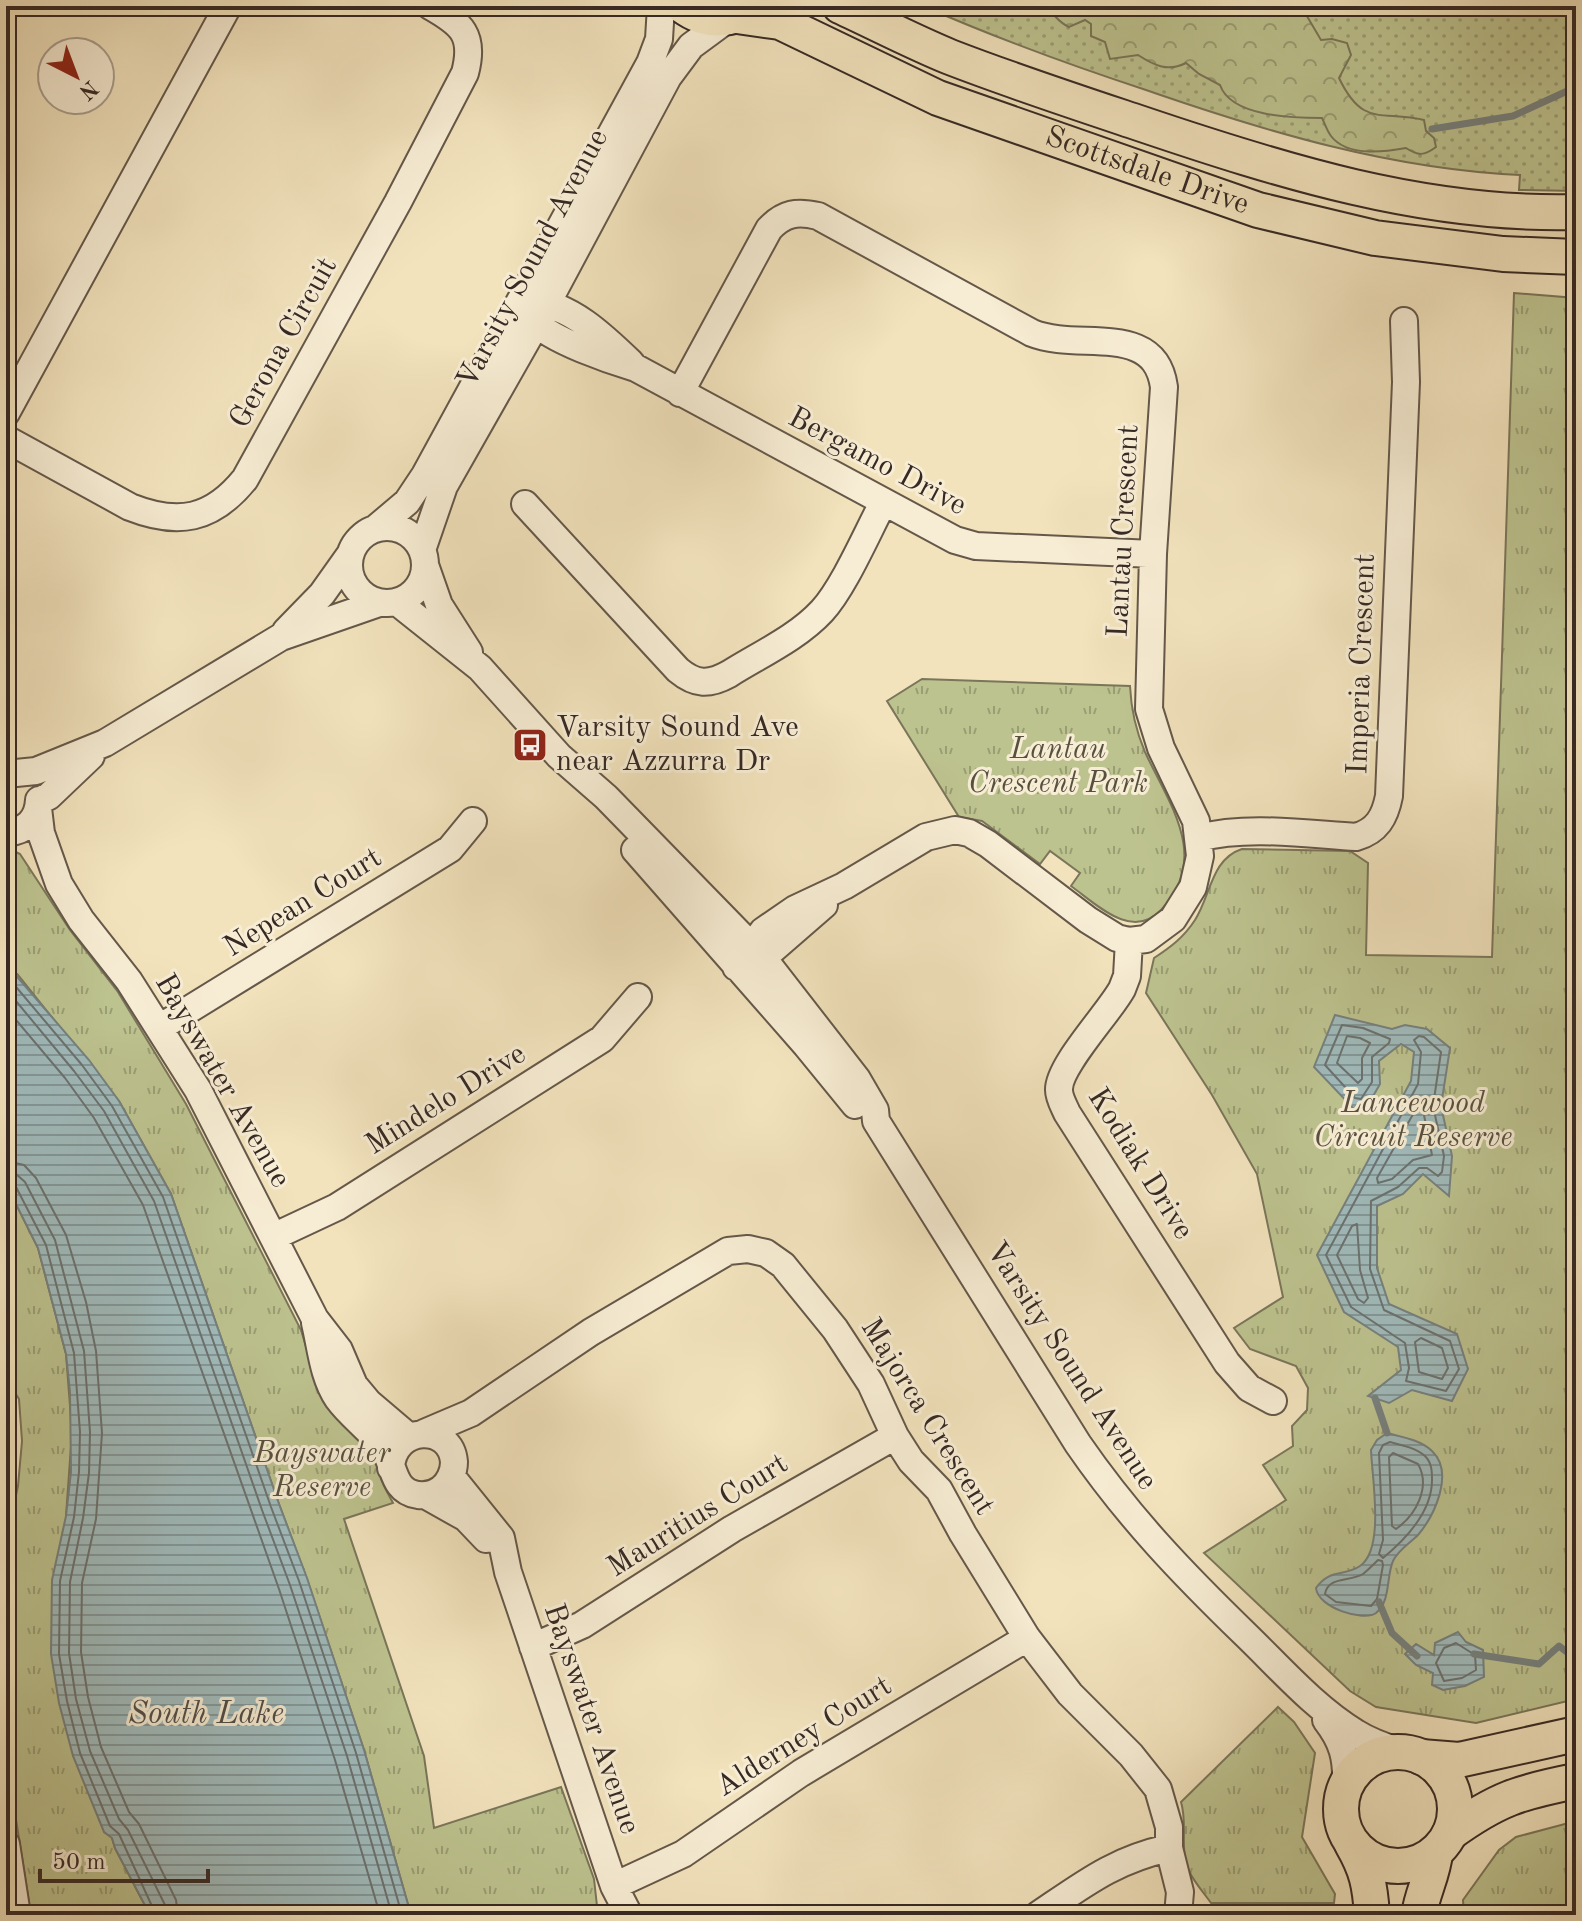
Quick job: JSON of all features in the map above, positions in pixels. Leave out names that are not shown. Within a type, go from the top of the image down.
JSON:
[{"type":"main road","name":"Scottsdale Drive","points":[[683,6],[701,17],[719,20],[740,13],[780,22],[938,98],[1258,210],[1375,238],[1490,253],[1576,257]]},
{"type":"main road","name":"Scottsdale Drive","points":[[840,6],[947,56],[1000,76],[1296,174],[1396,197],[1452,205],[1511,211],[1576,212]]},
{"type":"main road","points":[[1372,1915],[1365,1867],[1342,1823],[1341,1804],[1346,1786],[1355,1772],[1368,1761],[1384,1754],[1459,1760],[1576,1734]]},
{"type":"main road","points":[[1411,1754],[1436,1766],[1453,1794],[1455,1811],[1425,1886],[1419,1915]]},
{"type":"main road","points":[[1350,1841],[1363,1855],[1380,1864],[1399,1867],[1418,1863],[1496,1802],[1576,1781]]},
{"type":"street","points":[[6,413],[228,6]]},
{"type":"street","name":"Gerona Circuit","points":[[6,439],[152,516],[172,519],[192,516],[215,507],[232,495],[245,479],[360,272],[465,73],[470,54],[466,36],[458,24],[430,6]]},
{"type":"street","name":"Varsity Sound Avenue","points":[[375,529],[407,502],[425,475],[521,300],[650,63],[659,39],[661,6]]},
{"type":"street","name":"Varsity Sound Avenue","points":[[740,13],[691,46],[668,77],[542,313],[444,486],[423,558],[439,605],[480,668],[559,756],[595,804],[750,957],[814,1055],[863,1116],[876,1121],[1078,1444],[1111,1491],[1179,1570],[1306,1693],[1354,1732],[1411,1754]]},
{"type":"street","name":"Lantau Crescent","points":[[680,393],[769,229],[790,214],[818,216],[1032,333],[1059,341],[1121,343],[1148,353],[1162,372],[1164,387],[1153,554],[1149,709],[1161,748],[1191,807],[1199,838],[1199,870],[1193,887],[1173,919],[1155,935],[1129,941]]},
{"type":"street","name":"Bergamo Drive","points":[[521,300],[542,313],[605,338],[636,368],[933,531],[976,546],[1153,554]]},
{"type":"street","name":"Imperia Crescent","points":[[1199,838],[1240,832],[1356,837],[1367,834],[1379,825],[1386,812],[1406,382],[1404,321]]},
{"type":"street","points":[[525,504],[678,670],[689,679],[702,683],[729,674],[799,630],[822,611],[834,595],[883,503]]},
{"type":"street","points":[[11,772],[36,771],[105,743],[281,637],[408,597],[423,577],[423,558],[416,540],[397,528],[375,529],[363,535],[322,594],[281,637]]},
{"type":"street","points":[[349,556],[352,580],[367,598],[388,602]]},
{"type":"street","name":"Varsity Sound Avenue","points":[[388,602],[480,668]]},
{"type":"street","points":[[7,833],[25,829],[39,805],[105,743]]},
{"type":"street","points":[[11,772],[32,783],[39,805]]},
{"type":"street","name":"Bayswater Avenue","points":[[39,805],[44,842],[59,884],[81,920],[109,954],[159,1028],[220,1130],[315,1319],[339,1350],[354,1385],[379,1412],[416,1435],[435,1436],[444,1442],[451,1464],[501,1538],[508,1572],[614,1886],[629,1915]]},
{"type":"street","name":"Nepean Court","points":[[159,1028],[450,849],[473,821]]},
{"type":"street","points":[[750,957],[763,931],[795,909],[844,886],[926,837],[955,830],[969,833],[988,844],[1105,932],[1129,941]]},
{"type":"street","name":"Bayswater Avenue","points":[[7,833],[59,884]]},
{"type":"street","name":"Kodiak Drive","points":[[1129,941],[1127,976],[1122,989],[1062,1074],[1061,1100],[1227,1363],[1249,1388],[1273,1401]]},
{"type":"street","name":"Mindelo Drive","points":[[273,1237],[337,1207],[602,1039],[638,997]]},
{"type":"street","name":"Majorca Crescent","points":[[416,1435],[471,1413],[591,1332],[728,1251],[748,1249],[766,1253],[783,1265],[835,1329],[871,1384],[895,1436],[911,1461],[939,1490],[1027,1638],[1070,1694],[1131,1755],[1158,1789],[1169,1827],[1169,1848],[1180,1892],[1178,1915]]},
{"type":"street","name":"Bayswater Avenue","points":[[315,1319],[328,1377],[337,1397],[386,1451],[399,1485],[406,1491],[425,1495],[466,1518],[490,1543],[508,1572]]},
{"type":"street","name":"Majorca Crescent","points":[[451,1464],[471,1413]]},
{"type":"street","points":[[391,1468],[395,1450],[416,1435]]},
{"type":"street","name":"Mauritius Court","points":[[533,1647],[582,1625],[732,1529],[895,1436]]},
{"type":"street","points":[[425,1495],[445,1486],[451,1464]]},
{"type":"street","name":"Alderney Court","points":[[614,1886],[683,1854],[801,1773],[1027,1638]]},
{"type":"street","name":"Varsity Sound Avenue","points":[[1306,1693],[1343,1743],[1347,1762],[1346,1786]]},
{"type":"street","points":[[6,1844],[17,1915]]},
{"type":"street","points":[[1038,1915],[1116,1864],[1140,1854],[1169,1848]]},
{"type":"street","name":"Bayswater Avenue","points":[[613,1915],[614,1886]]},
{"type":"green space","points":[[923,6],[1543,6],[1563,12],[1566,6],[1576,6],[1576,191],[1519,190],[1520,175],[1377,157],[1283,134],[1089,71]]},
{"type":"green space","points":[[1043,6],[1301,6],[1321,40],[1347,43],[1351,55],[1339,78],[1356,104],[1374,114],[1424,120],[1426,131],[1434,138],[1436,147],[1421,154],[1406,148],[1366,151],[1346,147],[1331,136],[1322,118],[1280,116],[1250,110],[1226,96],[1220,85],[1186,63],[1162,66],[1138,55],[1110,59],[1105,42],[1091,36],[1091,24],[1085,20],[1069,27]]},
{"type":"green space","name":"Lancewood Circuit Reserve","points":[[1514,293],[1576,298],[1576,1699],[1476,1723],[1376,1707],[1350,1691],[1204,1553],[1286,1500],[1263,1465],[1293,1446],[1292,1426],[1307,1410],[1308,1388],[1296,1366],[1250,1349],[1234,1328],[1283,1297],[1257,1174],[1212,1095],[1146,993],[1154,958],[1186,932],[1195,920],[1218,869],[1232,854],[1242,849],[1350,851],[1368,863],[1366,955],[1492,957]]},
{"type":"green space","name":"Lantau Crescent Park","points":[[922,679],[1130,686],[1139,736],[1174,811],[1184,850],[1183,870],[1176,890],[1161,910],[1150,919],[1138,922],[1114,916],[1071,886],[1080,873],[1050,851],[1040,864],[982,821],[959,817],[887,701]]},
{"type":"green space","name":"Bayswater Reserve","points":[[6,847],[20,854],[70,930],[118,992],[186,1104],[301,1330],[310,1360],[378,1459],[380,1476],[393,1503],[344,1519],[424,1756],[434,1828],[561,1787],[594,1879],[598,1915],[411,1915],[364,1750],[171,1194],[119,1101],[6,964]]},
{"type":"green space","points":[[6,1184],[38,1248],[66,1354],[72,1432],[66,1516],[112,1838],[150,1915],[31,1915],[6,1756],[6,1541],[18,1486],[22,1441],[19,1399],[6,1379]]},
{"type":"green space","points":[[1278,1707],[1294,1722],[1315,1753],[1302,1837],[1335,1894],[1334,1903],[1211,1903],[1186,1863],[1181,1802]]},
{"type":"green space","points":[[1576,1821],[1576,1915],[1464,1915],[1463,1900],[1499,1850],[1516,1837]]},
{"type":"water","name":"South Lake","points":[[6,964],[89,1060],[119,1101],[171,1194],[307,1578],[364,1750],[411,1915],[150,1915],[112,1838],[104,1832],[73,1756],[59,1703],[51,1654],[52,1580],[66,1516],[71,1472],[70,1392],[66,1354],[38,1248],[6,1184]]},
{"type":"water","points":[[1335,1015],[1392,1029],[1405,1025],[1427,1029],[1450,1048],[1441,1106],[1452,1156],[1449,1196],[1423,1174],[1403,1194],[1377,1206],[1377,1268],[1389,1304],[1457,1334],[1468,1369],[1452,1401],[1412,1390],[1389,1403],[1368,1396],[1401,1370],[1398,1347],[1344,1312],[1317,1255],[1411,1081],[1414,1052],[1401,1044],[1379,1061],[1380,1084],[1368,1105],[1353,1108],[1314,1067]]},
{"type":"water","points":[[1387,1433],[1428,1447],[1439,1460],[1442,1482],[1436,1506],[1424,1527],[1393,1561],[1381,1608],[1376,1613],[1362,1616],[1333,1607],[1325,1602],[1316,1588],[1332,1575],[1360,1566],[1368,1557],[1375,1529],[1371,1450],[1377,1440]]},
{"type":"water","points":[[1458,1632],[1466,1642],[1483,1650],[1484,1677],[1465,1686],[1443,1690],[1432,1685],[1433,1673],[1416,1665],[1405,1654],[1416,1644],[1434,1655],[1435,1643]]},
{"type":"waterway","points":[[1432,129],[1513,116],[1576,87]]},
{"type":"waterway","points":[[1375,1398],[1387,1433]]},
{"type":"waterway","points":[[1379,1602],[1392,1633],[1417,1656]]},
{"type":"waterway","points":[[1474,1654],[1539,1664],[1559,1646],[1576,1659]]},
{"type":"place","name":"Varsity Sound Ave near Azzurra Dr","points":[[530,745]]}]
